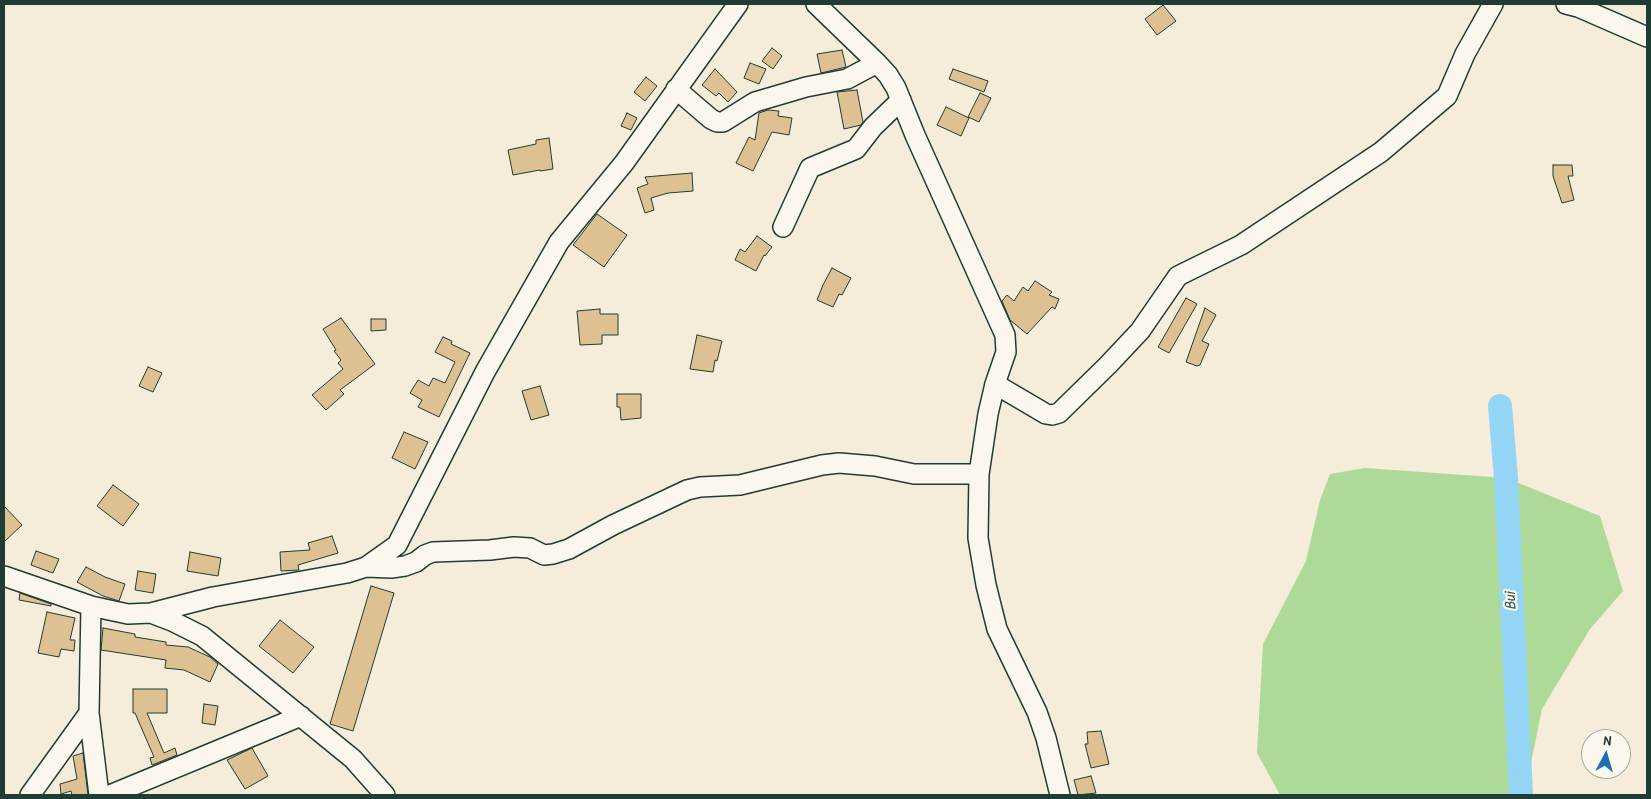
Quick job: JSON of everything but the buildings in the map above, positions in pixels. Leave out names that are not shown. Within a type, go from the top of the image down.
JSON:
[{"type":"street","points":[[391,568],[397,545],[485,372],[559,242],[624,163],[738,4]]},
{"type":"street","points":[[816,4],[877,63],[896,88],[1005,335],[1006,352],[995,384],[988,414],[979,474],[978,538],[986,585],[997,629],[1040,721],[1060,795]]},
{"type":"street","points":[[995,384],[1046,414],[1059,413],[1140,331],[1178,276],[1241,245],[1381,152],[1447,96],[1465,54],[1493,4]]},
{"type":"street","points":[[1566,4],[1578,7],[1647,37]]},
{"type":"street","points":[[676,89],[711,120],[724,122],[760,100],[806,87],[847,79],[877,63]]},
{"type":"street","points":[[783,226],[810,168],[856,149],[873,127],[901,100]]},
{"type":"street","points":[[366,567],[391,568],[405,566],[433,552],[490,550],[514,547],[530,548],[544,554],[553,554],[569,549],[613,525],[687,490],[700,487],[740,485],[822,465],[839,463],[875,466],[914,474],[979,474]]},
{"type":"street","points":[[4,576],[91,606],[128,614],[150,613],[213,597],[347,573],[366,567],[397,545]]},
{"type":"street","points":[[91,606],[89,713],[98,795]]},
{"type":"street","points":[[150,613],[172,621],[202,636],[353,759],[385,795]]},
{"type":"street","points":[[30,795],[89,713]]},
{"type":"street","points":[[110,795],[301,716]]},
{"type":"green space","points":[[1365,468],[1506,478],[1600,516],[1623,591],[1590,629],[1542,709],[1527,782],[1527,795],[1280,795],[1257,753],[1263,644],[1306,561],[1320,500],[1330,474]]},
{"type":"waterway","name":"Bui","points":[[1500,406],[1506,478],[1521,795]]}]
